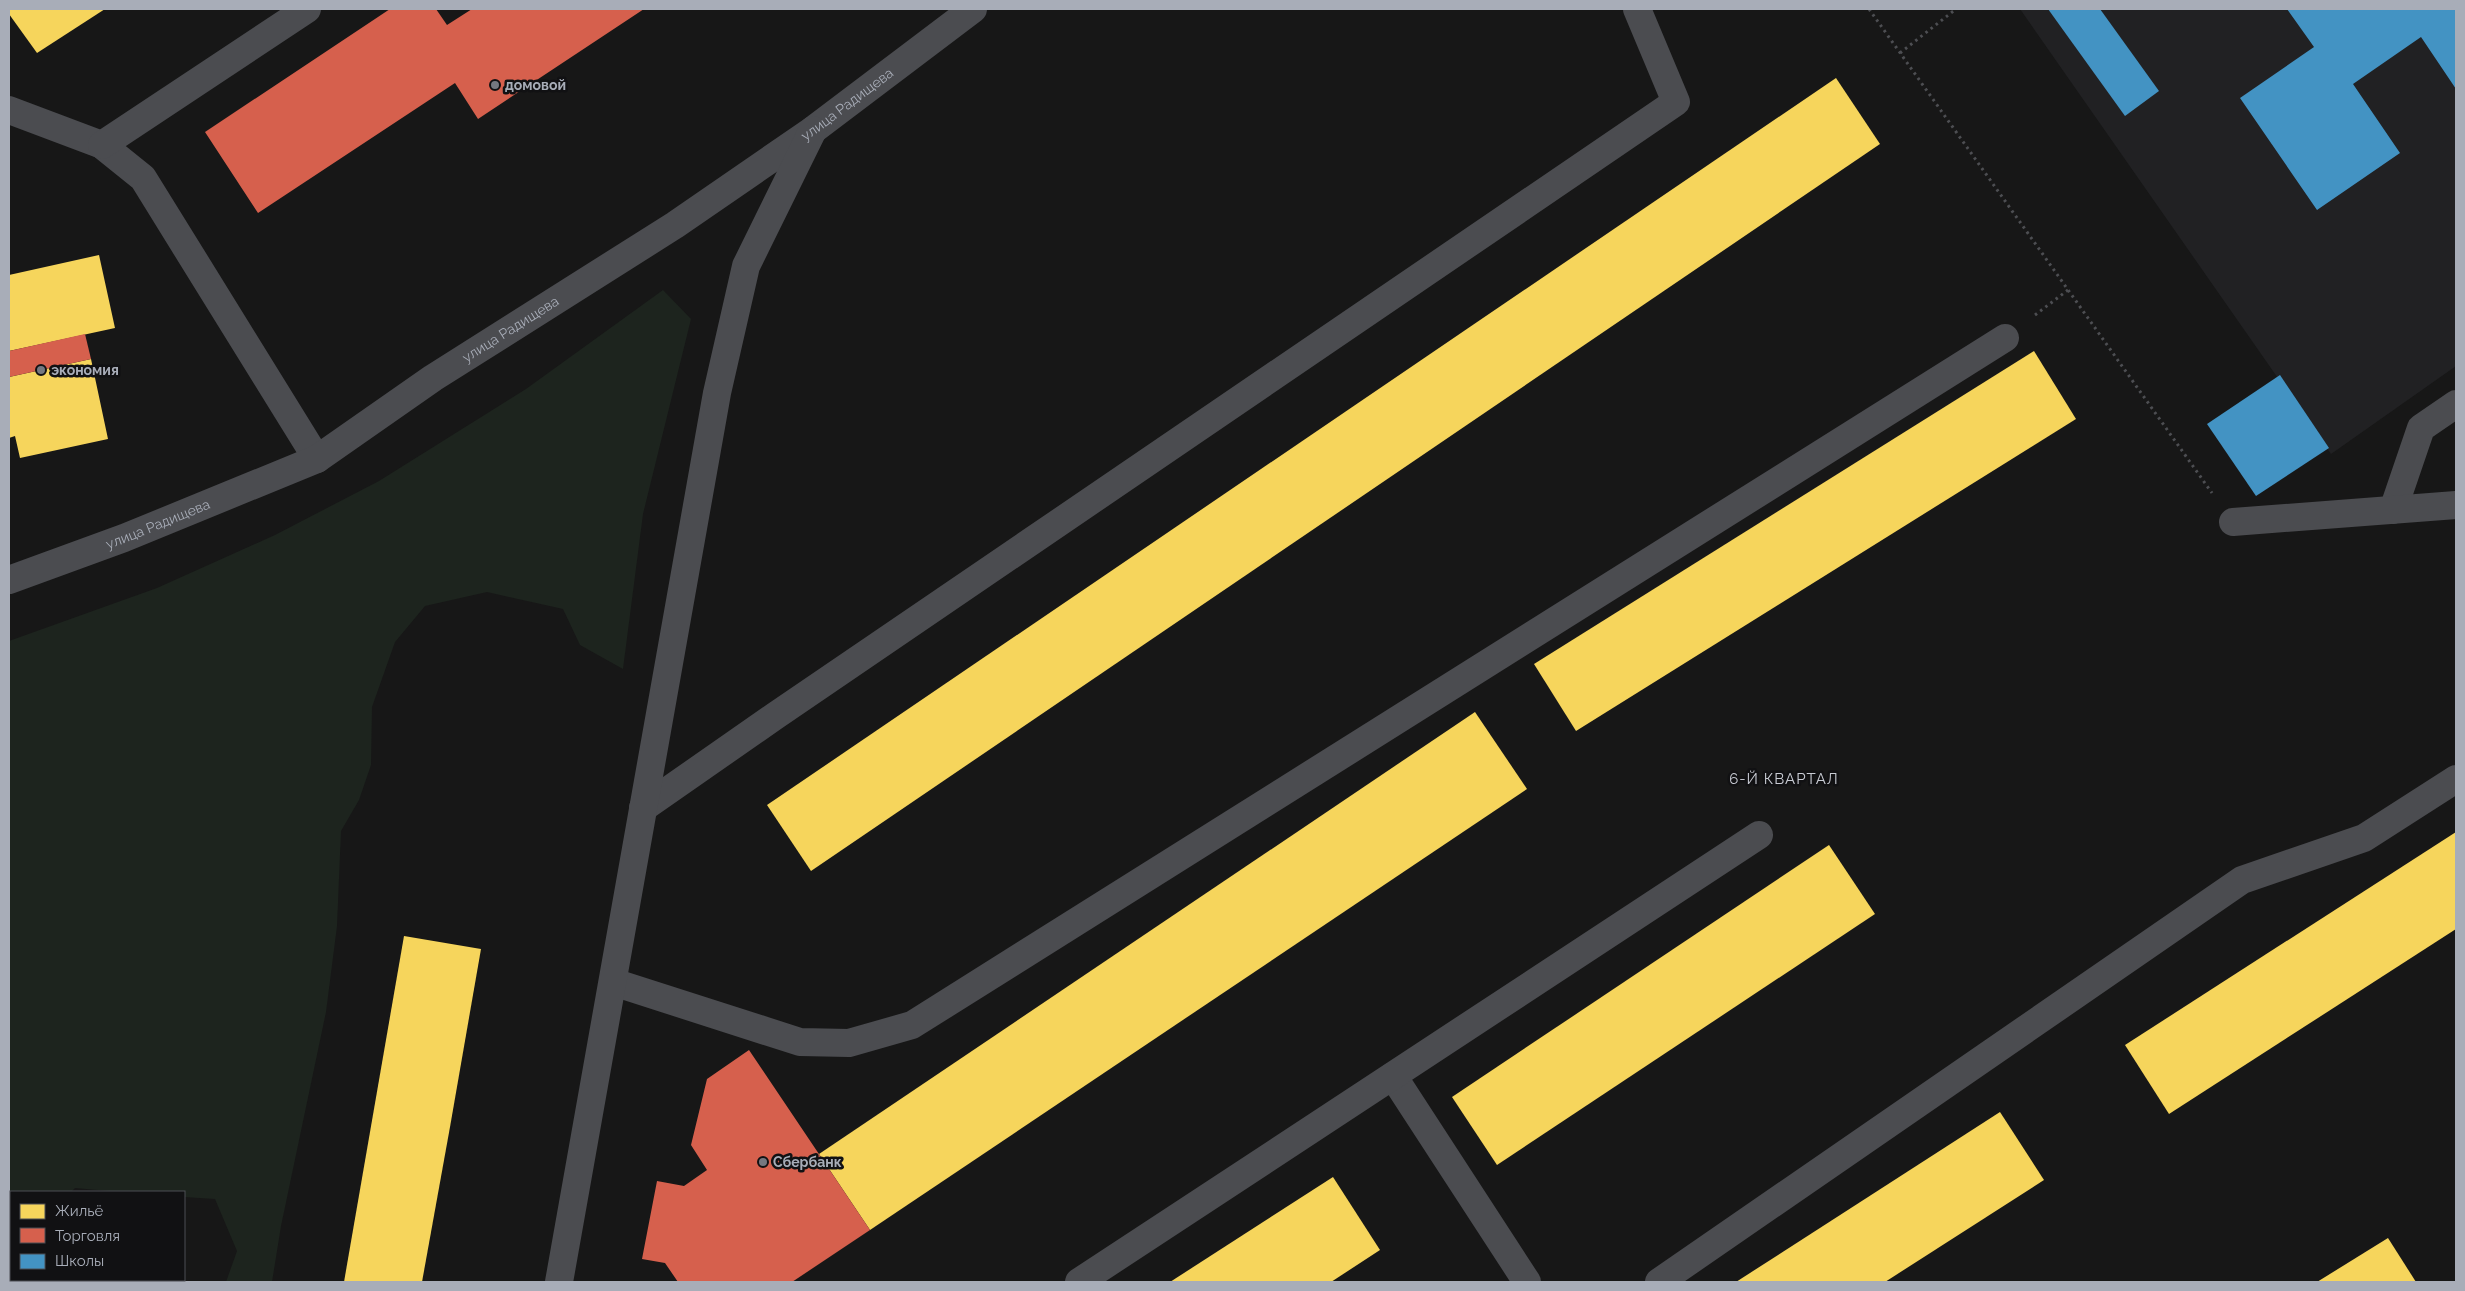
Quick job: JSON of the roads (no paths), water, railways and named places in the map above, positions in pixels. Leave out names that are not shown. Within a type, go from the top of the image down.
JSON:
[{"type":"street","points":[[102,145],[307,9]]},
{"type":"street","name":"улица Радищева","points":[[9,580],[124,538],[317,459],[433,378],[675,225],[813,130],[973,9]]},
{"type":"street","points":[[643,808],[1676,102],[1637,9]]},
{"type":"street","points":[[9,110],[102,145],[143,178],[317,459]]},
{"type":"street","points":[[559,1282],[717,393],[746,266],[813,130]]},
{"type":"street","points":[[612,982],[800,1042],[849,1043],[912,1025],[2005,338]]},
{"type":"street","points":[[2393,510],[2421,428],[2456,404]]},
{"type":"street","points":[[2232,522],[2456,505]]},
{"type":"street","points":[[1659,1282],[2242,880],[2364,838],[2456,779]]},
{"type":"street","points":[[1079,1282],[1759,835]]},
{"type":"street","points":[[1393,1076],[1527,1282]]},
{"type":"place","name":"домовой","points":[[495,85]]},
{"type":"place","name":"экономия","points":[[41,370]]},
{"type":"place","name":"Сбербанк","points":[[763,1162]]},
{"type":"district","name":"6-Й КВАРТАЛ","points":[[1784,779]]}]
